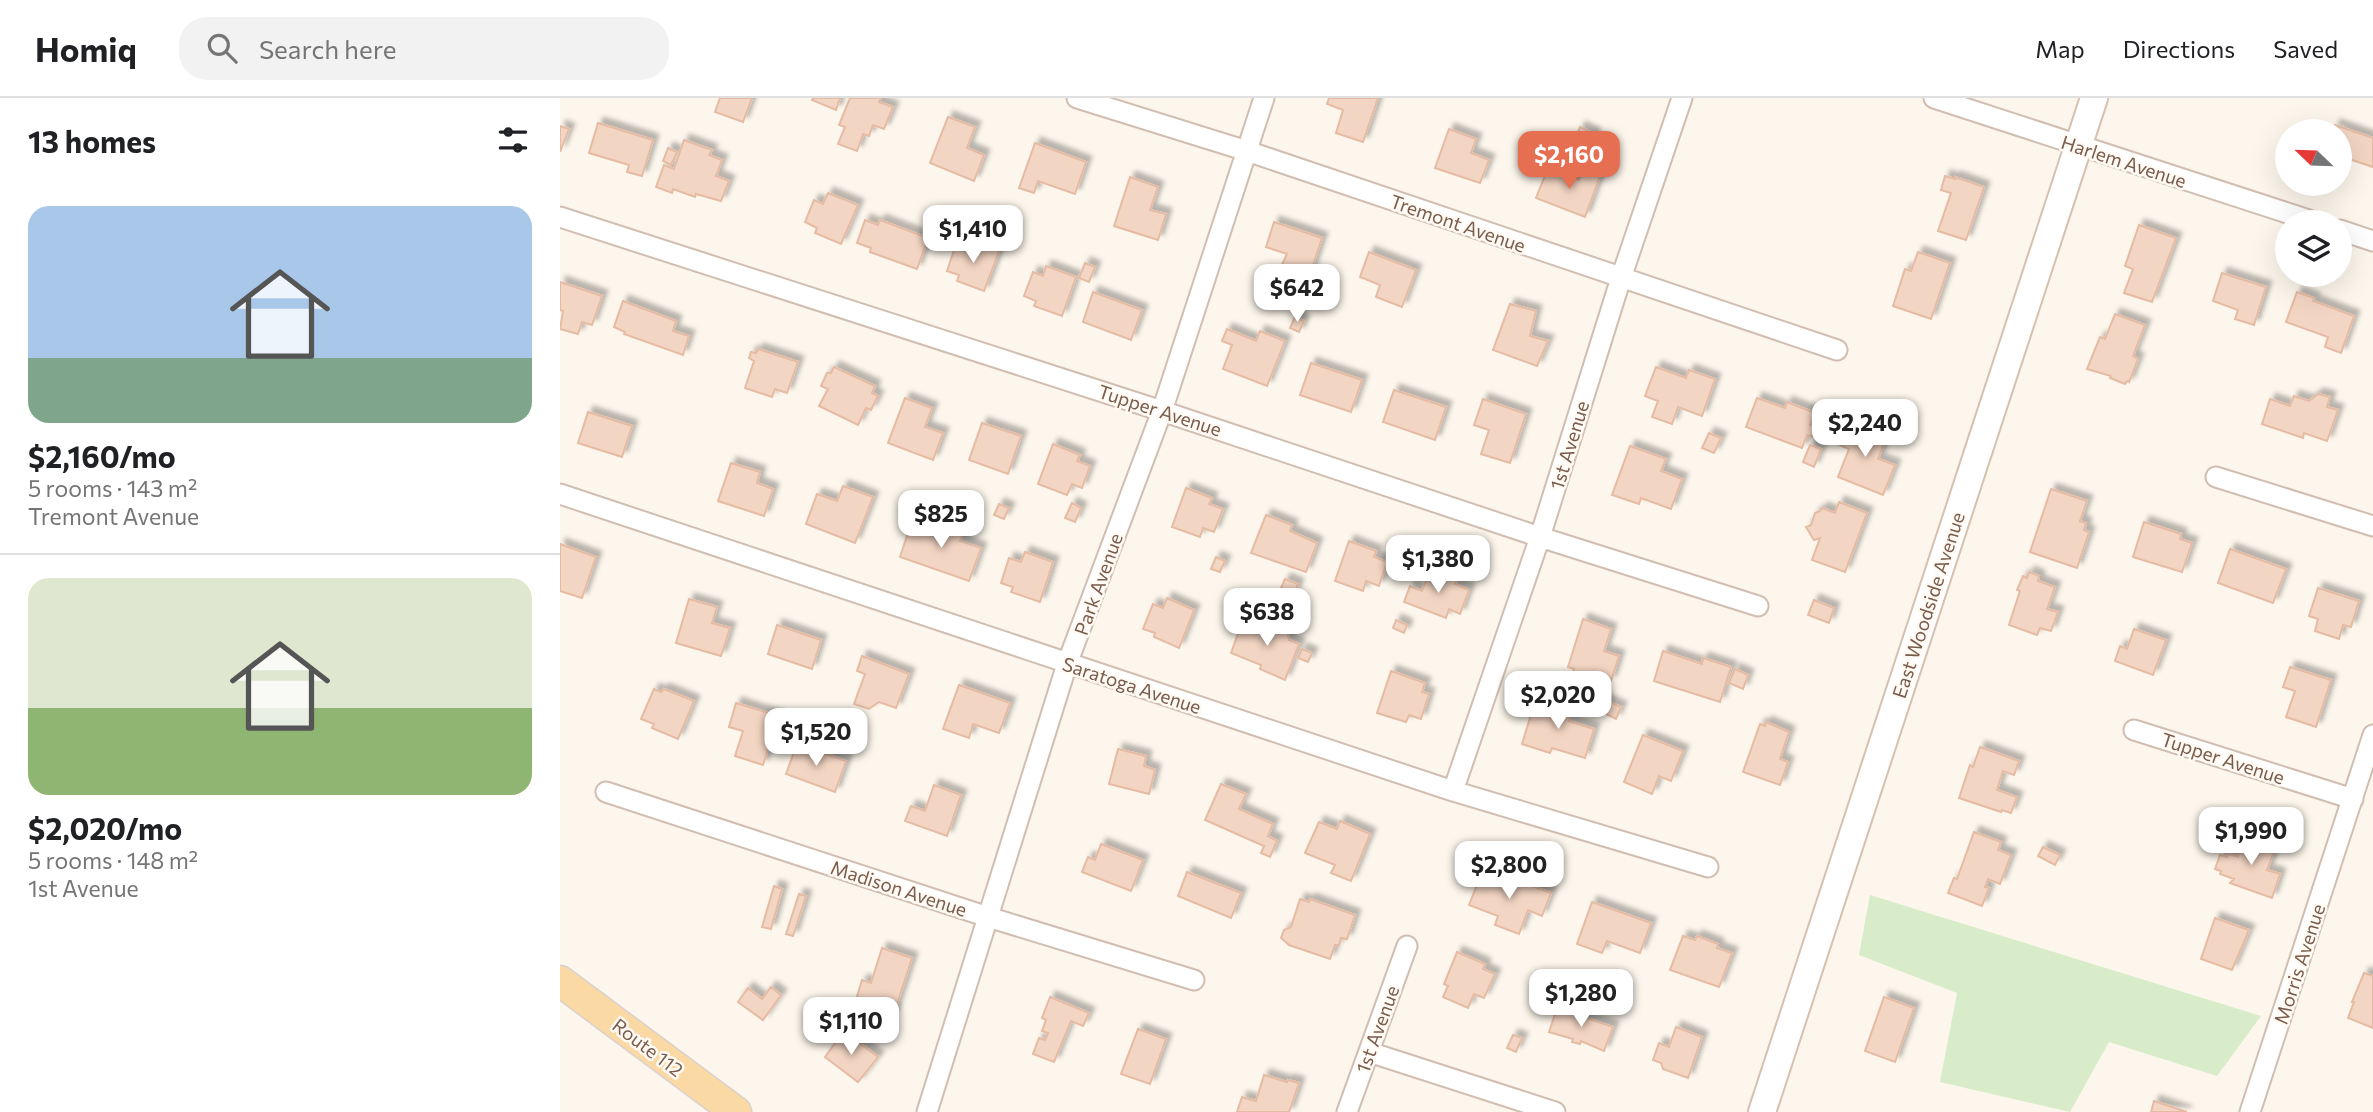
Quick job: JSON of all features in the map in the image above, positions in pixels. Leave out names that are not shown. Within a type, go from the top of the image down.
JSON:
[{"type":"main road","name":"East Woodside Avenue","points":[[1762,1112],[2094,98]]},
{"type":"main road","name":"Route 112","points":[[563,990],[736,1112]]},
{"type":"street","name":"Tremont Avenue","points":[[1077,98],[1247,151],[1838,350]]},
{"type":"street","name":"Park Avenue","points":[[926,1112],[1068,664],[1162,411],[1264,98]]},
{"type":"street","name":"1st Avenue","points":[[1454,791],[1540,537],[1621,278],[1682,98]]},
{"type":"street","name":"Harlem Avenue","points":[[1934,98],[2278,210]]},
{"type":"street","name":"Tupper Avenue","points":[[560,217],[1758,607]]},
{"type":"street","points":[[2352,234],[2373,241]]},
{"type":"street","points":[[2216,477],[2373,526]]},
{"type":"street","name":"Saratoga Avenue","points":[[560,494],[1454,791],[1708,867]]},
{"type":"street","name":"Tupper Avenue","points":[[2134,730],[2353,799]]},
{"type":"street","name":"Morris Avenue","points":[[2250,1112],[2373,735]]},
{"type":"street","name":"Madison Avenue","points":[[606,792],[988,916],[1194,979]]},
{"type":"street","name":"1st Avenue","points":[[1347,1112],[1407,946]]},
{"type":"street","points":[[1369,1052],[1555,1112]]},
{"type":"green space","points":[[1870,895],[2261,1016],[2217,1076],[2109,1042],[2070,1112],[1940,1082],[1957,993],[1859,955]]},
{"type":"building","points":[[720,98],[752,98],[743,122],[715,112]]},
{"type":"building","points":[[840,98],[836,110],[812,100]]},
{"type":"building","points":[[850,98],[881,98],[879,102],[893,107],[884,129],[873,125],[869,136],[863,134],[857,151],[838,144],[845,127],[839,125]]},
{"type":"building","points":[[1329,98],[1378,98],[1363,142],[1336,133],[1343,110],[1327,104]]},
{"type":"building","points":[[948,117],[975,127],[967,148],[984,155],[974,181],[930,163]]},
{"type":"building","points":[[598,123],[653,140],[642,176],[627,172],[629,165],[589,153]]},
{"type":"building","points":[[560,126],[569,129],[560,152]]},
{"type":"building","points":[[1580,127],[1595,134],[1590,144],[1576,137]]},
{"type":"building","points":[[1449,129],[1476,139],[1471,153],[1489,160],[1480,183],[1435,168]]},
{"type":"building","points":[[2352,131],[2373,138],[2373,167],[2352,160]]},
{"type":"building","points":[[684,140],[712,150],[709,155],[722,160],[716,176],[729,181],[721,201],[696,194],[695,197],[673,189],[672,193],[656,187],[664,165],[674,169]]},
{"type":"building","points":[[1035,143],[1086,162],[1075,194],[1038,181],[1034,193],[1019,188]]},
{"type":"building","points":[[668,148],[677,152],[671,165],[663,161]]},
{"type":"building","points":[[1548,168],[1579,180],[1583,170],[1600,176],[1585,217],[1536,198]]},
{"type":"building","points":[[1945,176],[1984,187],[1966,240],[1938,231],[1951,193],[1941,190]]},
{"type":"building","points":[[1130,177],[1158,187],[1150,210],[1166,214],[1158,240],[1114,226]]},
{"type":"building","points":[[828,193],[858,205],[841,244],[815,233],[817,228],[805,222],[814,200],[823,204]]},
{"type":"building","points":[[865,220],[878,225],[880,220],[928,238],[917,269],[870,252],[871,248],[857,243]]},
{"type":"building","points":[[1274,222],[1322,238],[1309,277],[1281,267],[1287,254],[1266,247]]},
{"type":"building","points":[[2139,225],[2176,238],[2152,302],[2124,293],[2133,269],[2125,266]]},
{"type":"building","points":[[970,241],[999,251],[984,291],[957,281],[959,275],[947,271],[955,247],[966,251]]},
{"type":"building","points":[[1369,252],[1416,270],[1402,307],[1376,297],[1380,285],[1360,277]]},
{"type":"building","points":[[1918,252],[1950,263],[1931,319],[1893,306],[1905,269],[1911,271]]},
{"type":"building","points":[[1085,263],[1095,267],[1089,282],[1079,278]]},
{"type":"building","points":[[1046,266],[1076,277],[1062,316],[1034,306],[1036,301],[1024,296],[1033,272],[1043,276]]},
{"type":"building","points":[[2222,273],[2266,287],[2254,325],[2235,319],[2238,310],[2213,301]]},
{"type":"building","points":[[560,282],[602,296],[592,325],[582,322],[578,334],[560,329],[563,311],[560,310]]},
{"type":"building","points":[[1093,292],[1142,310],[1131,340],[1083,322]]},
{"type":"building","points":[[2297,292],[2354,316],[2341,353],[2325,347],[2328,337],[2286,322]]},
{"type":"building","points":[[623,301],[676,321],[673,331],[689,336],[683,355],[624,334],[625,332],[614,327]]},
{"type":"building","points":[[1510,304],[1536,311],[1530,336],[1548,341],[1537,366],[1493,350]]},
{"type":"building","points":[[2115,314],[2145,325],[2133,356],[2138,359],[2129,382],[2125,384],[2110,378],[2111,376],[2087,369],[2100,337],[2105,339]]},
{"type":"building","points":[[1295,317],[1304,321],[1299,332],[1290,328]]},
{"type":"building","points":[[1227,329],[1256,341],[1260,331],[1285,341],[1267,386],[1223,369],[1232,345],[1222,341]]},
{"type":"building","points":[[758,349],[798,362],[787,393],[775,389],[772,397],[745,388],[754,361],[749,358],[751,352],[756,353]]},
{"type":"building","points":[[1311,363],[1362,380],[1351,412],[1300,395]]},
{"type":"building","points":[[834,367],[875,386],[872,393],[878,396],[871,410],[866,408],[858,425],[819,406],[828,389],[821,386],[827,373],[831,373]]},
{"type":"building","points":[[1656,367],[1686,378],[1689,370],[1715,379],[1702,416],[1678,407],[1672,424],[1652,417],[1658,401],[1645,396]]},
{"type":"building","points":[[1394,390],[1446,407],[1435,440],[1383,422]]},
{"type":"building","points":[[2318,394],[2330,397],[2327,407],[2338,410],[2327,441],[2304,433],[2303,438],[2262,424],[2270,399],[2290,406],[2294,396],[2309,401]]},
{"type":"building","points":[[905,398],[932,408],[925,427],[943,433],[933,460],[888,443]]},
{"type":"building","points":[[1757,398],[1785,408],[1787,402],[1815,413],[1810,425],[1816,427],[1812,437],[1807,435],[1802,448],[1746,427]]},
{"type":"building","points":[[1483,399],[1526,414],[1510,463],[1481,454],[1489,430],[1474,425]]},
{"type":"building","points":[[588,412],[632,426],[622,457],[578,443]]},
{"type":"building","points":[[982,423],[1021,436],[1008,474],[969,460]]},
{"type":"building","points":[[1858,424],[1887,435],[1878,459],[1895,465],[1883,495],[1838,477],[1849,449],[1837,444],[1844,425],[1856,430]]},
{"type":"building","points":[[1709,433],[1721,438],[1714,453],[1702,448]]},
{"type":"building","points":[[1053,444],[1080,455],[1077,461],[1090,466],[1082,488],[1072,484],[1067,495],[1038,484]]},
{"type":"building","points":[[1810,445],[1821,449],[1814,467],[1803,462]]},
{"type":"building","points":[[1630,446],[1666,459],[1661,471],[1682,479],[1671,509],[1641,498],[1639,504],[1612,495]]},
{"type":"building","points":[[731,463],[760,472],[757,483],[773,489],[764,516],[718,501]]},
{"type":"building","points":[[843,486],[873,497],[855,543],[806,524],[817,494],[837,501]]},
{"type":"building","points":[[1186,488],[1212,498],[1209,504],[1223,509],[1214,532],[1203,528],[1200,537],[1172,527]]},
{"type":"building","points":[[2051,489],[2087,501],[2080,521],[2086,523],[2084,530],[2089,532],[2077,568],[2030,552]]},
{"type":"building","points":[[1839,502],[1867,513],[1845,572],[1812,560],[1820,538],[1814,540],[1806,527],[1811,525],[1815,513],[1822,508],[1835,513]]},
{"type":"building","points":[[1072,503],[1081,508],[1075,522],[1065,518]]},
{"type":"building","points":[[999,504],[1009,508],[1004,519],[994,515]]},
{"type":"building","points":[[1266,515],[1292,525],[1290,531],[1317,543],[1306,572],[1251,553]]},
{"type":"building","points":[[936,521],[964,531],[960,541],[981,548],[969,581],[900,557],[911,524],[933,531]]},
{"type":"building","points":[[2144,522],[2181,534],[2180,539],[2192,543],[2182,572],[2133,557]]},
{"type":"building","points":[[1349,541],[1376,551],[1374,557],[1387,562],[1379,586],[1366,581],[1363,591],[1335,581]]},
{"type":"building","points":[[560,544],[596,557],[582,598],[560,591]]},
{"type":"building","points":[[2230,549],[2286,569],[2273,603],[2218,583]]},
{"type":"building","points":[[1025,552],[1053,562],[1040,602],[1011,592],[1013,587],[1001,583],[1009,558],[1021,562]]},
{"type":"building","points":[[1216,557],[1225,561],[1220,572],[1211,569]]},
{"type":"building","points":[[1430,569],[1458,579],[1455,584],[1469,590],[1460,614],[1449,609],[1446,618],[1404,602],[1410,586],[1422,591]]},
{"type":"building","points":[[2029,572],[2039,576],[2038,581],[2055,587],[2047,609],[2058,612],[2051,631],[2040,628],[2037,635],[2009,625],[2020,591],[2017,590],[2023,576],[2027,578]]},
{"type":"building","points":[[1285,579],[1298,584],[1294,594],[1281,588]]},
{"type":"building","points":[[2318,588],[2359,601],[2351,627],[2343,625],[2339,639],[2315,631],[2318,619],[2309,616]]},
{"type":"building","points":[[1167,598],[1194,610],[1179,648],[1143,629],[1153,604],[1163,608]]},
{"type":"building","points":[[689,599],[717,607],[712,623],[730,628],[721,656],[676,643]]},
{"type":"building","points":[[1814,600],[1834,608],[1829,623],[1808,615]]},
{"type":"building","points":[[1277,619],[1285,622],[1289,640],[1299,644],[1285,680],[1260,669],[1261,665],[1231,653],[1242,623],[1262,631],[1264,625],[1267,627]]},
{"type":"building","points":[[1583,619],[1611,629],[1604,651],[1619,656],[1611,681],[1596,676],[1590,692],[1569,685],[1574,669],[1568,667]]},
{"type":"building","points":[[1396,620],[1407,625],[1404,633],[1393,628]]},
{"type":"building","points":[[777,625],[821,640],[812,669],[768,654]]},
{"type":"building","points":[[2134,629],[2166,640],[2153,675],[2115,661],[2120,646],[2127,649]]},
{"type":"building","points":[[1302,649],[1312,653],[1308,662],[1298,658]]},
{"type":"building","points":[[1663,651],[1702,664],[1703,658],[1731,667],[1720,702],[1654,681]]},
{"type":"building","points":[[862,656],[909,674],[896,708],[879,702],[869,709],[854,704],[865,674],[857,671]]},
{"type":"building","points":[[2290,667],[2331,680],[2316,727],[2286,717],[2295,691],[2283,687]]},
{"type":"building","points":[[1735,669],[1748,675],[1743,689],[1729,683]]},
{"type":"building","points":[[1391,671],[1425,683],[1422,692],[1429,694],[1421,719],[1409,715],[1406,722],[1377,713]]},
{"type":"building","points":[[959,685],[1010,703],[999,733],[973,724],[969,738],[943,729]]},
{"type":"building","points":[[654,689],[661,692],[664,689],[694,701],[678,739],[652,728],[654,724],[641,719]]},
{"type":"building","points":[[1557,697],[1574,703],[1569,721],[1594,729],[1585,758],[1552,748],[1550,753],[1522,744],[1533,708],[1551,714]]},
{"type":"building","points":[[1605,700],[1621,707],[1616,719],[1600,711]]},
{"type":"building","points":[[736,703],[778,716],[763,765],[735,756],[743,731],[729,727]]},
{"type":"building","points":[[1766,722],[1789,732],[1780,759],[1788,762],[1780,785],[1743,772],[1760,724],[1765,726]]},
{"type":"building","points":[[1643,735],[1683,751],[1671,781],[1659,776],[1652,794],[1624,782]]},
{"type":"building","points":[[797,744],[846,761],[835,792],[786,774]]},
{"type":"building","points":[[1980,747],[2019,761],[2014,775],[2003,771],[1997,790],[2017,797],[2011,813],[1959,798],[1970,765],[1973,767]]},
{"type":"building","points":[[1118,749],[1146,756],[1144,766],[1155,770],[1149,794],[1109,784]]},
{"type":"building","points":[[1221,784],[1246,794],[1239,809],[1273,824],[1268,836],[1277,841],[1270,857],[1261,853],[1264,846],[1205,820]]},
{"type":"building","points":[[934,785],[961,795],[947,836],[905,821],[911,806],[925,811]]},
{"type":"building","points":[[1340,821],[1370,834],[1351,881],[1331,873],[1335,865],[1305,853],[1319,822],[1337,829]]},
{"type":"building","points":[[1974,832],[2001,842],[1998,850],[2011,855],[2000,884],[1988,879],[1985,887],[1989,888],[1982,906],[1948,893],[1954,878],[1957,879]]},
{"type":"building","points":[[2246,835],[2276,846],[2267,870],[2280,874],[2272,898],[2230,883],[2234,879],[2215,869],[2220,855],[2238,857]]},
{"type":"building","points":[[1101,844],[1143,860],[1131,891],[1082,872],[1088,857],[1095,860]]},
{"type":"building","points":[[2043,847],[2060,855],[2055,865],[2038,856]]},
{"type":"building","points":[[1187,872],[1241,893],[1231,918],[1178,896]]},
{"type":"building","points":[[1481,875],[1502,882],[1504,876],[1551,893],[1542,916],[1528,910],[1519,934],[1495,925],[1498,916],[1469,905]]},
{"type":"building","points":[[774,886],[782,889],[771,929],[762,927]]},
{"type":"building","points":[[799,894],[806,896],[793,936],[786,934]]},
{"type":"building","points":[[1300,899],[1309,902],[1310,899],[1355,915],[1347,939],[1341,938],[1339,945],[1335,945],[1330,959],[1289,945],[1281,938],[1284,930],[1291,927]]},
{"type":"building","points":[[1592,902],[1651,923],[1640,953],[1607,941],[1602,953],[1577,944]]},
{"type":"building","points":[[2215,918],[2249,930],[2232,970],[2201,959]]},
{"type":"building","points":[[1683,936],[1695,940],[1697,936],[1732,953],[1719,987],[1670,970]]},
{"type":"building","points":[[882,948],[912,958],[893,1016],[855,1003],[862,980],[871,983]]},
{"type":"building","points":[[1457,952],[1485,964],[1483,969],[1495,974],[1484,998],[1474,994],[1468,1008],[1443,997],[1448,986],[1444,984]]},
{"type":"building","points":[[2364,973],[2373,976],[2373,1028],[2348,1018]]},
{"type":"building","points":[[771,987],[781,995],[763,1020],[738,1002],[748,988],[762,999]]},
{"type":"building","points":[[1050,997],[1089,1013],[1083,1026],[1071,1021],[1054,1062],[1033,1054],[1039,1038],[1045,1040],[1048,1033],[1042,1031],[1046,1020],[1042,1018]]},
{"type":"building","points":[[1884,997],[1914,1008],[1895,1062],[1865,1051]]},
{"type":"building","points":[[1557,1008],[1613,1027],[1604,1051],[1549,1032]]},
{"type":"building","points":[[1676,1027],[1702,1037],[1688,1078],[1663,1069],[1661,1063],[1653,1060],[1659,1043],[1669,1047]]},
{"type":"building","points":[[1138,1029],[1166,1039],[1150,1084],[1121,1074]]},
{"type":"building","points":[[844,1031],[878,1057],[858,1082],[825,1057]]},
{"type":"building","points":[[1513,1035],[1522,1038],[1516,1052],[1507,1048]]},
{"type":"building","points":[[1264,1075],[1299,1083],[1289,1112],[1237,1112],[1242,1097],[1256,1101]]},
{"type":"building","points":[[2154,1101],[2187,1112],[2151,1112]]}]
